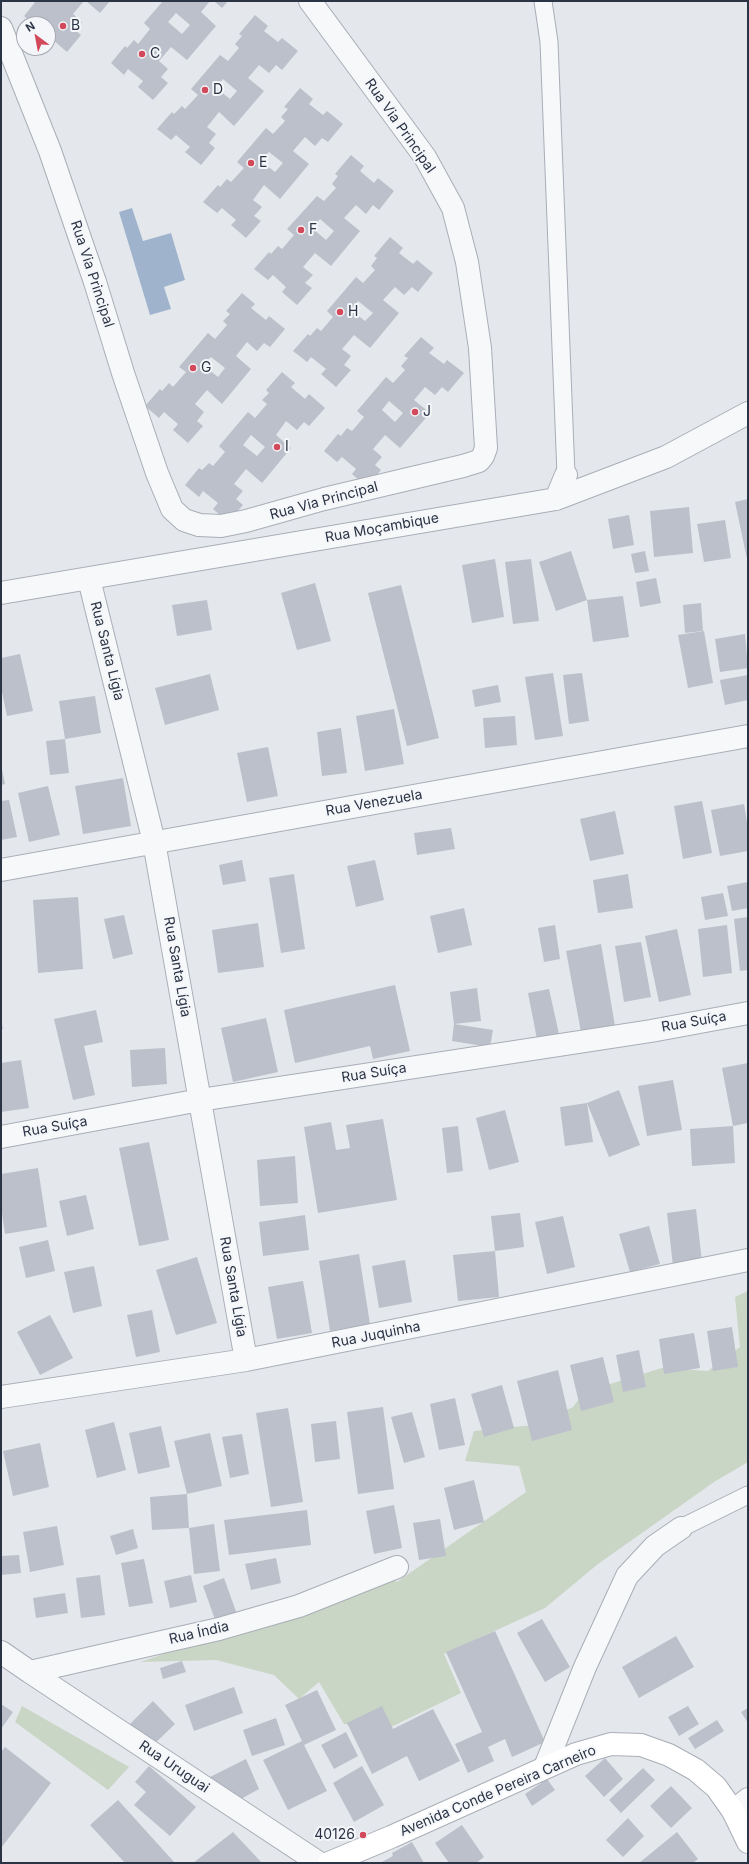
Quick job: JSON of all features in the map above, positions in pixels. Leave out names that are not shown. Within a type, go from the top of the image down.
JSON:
[{"type":"main road","name":"Avenida Conde Pereira Carneiro","points":[[329,1863],[391,1837],[545,1767],[576,1754],[611,1744],[641,1745],[669,1755],[696,1770],[740,1805],[748,1842]]},
{"type":"street","name":"Rua Via Principal","points":[[1,28],[50,151],[95,282],[123,373],[157,474],[172,509],[184,520],[199,525],[220,526],[246,521],[324,499],[463,466],[479,460],[483,456],[486,448],[480,348],[466,262],[453,208],[425,157],[310,1]]},
{"type":"street","name":"Rua Moçambique","points":[[1,593],[556,499],[666,457],[748,413]]},
{"type":"street","points":[[556,499],[566,474]]},
{"type":"street","name":"Rua Santa Lígia","points":[[89,578],[154,842],[246,1360]]},
{"type":"street","name":"Rua Venezuela","points":[[1,870],[748,736]]},
{"type":"street","name":"Rua Suíça","points":[[1,1137],[200,1100],[651,1030],[748,1012]]},
{"type":"street","name":"Rua Juquinha","points":[[1,1397],[246,1360],[748,1260]]},
{"type":"street","points":[[545,1767],[585,1667],[627,1576],[656,1546],[681,1528]]},
{"type":"street","name":"Rua Índia","points":[[30,1672],[219,1629],[299,1606],[397,1567]]},
{"type":"street","points":[[1,1652],[30,1672]]},
{"type":"street","name":"Rua Uruguai","points":[[30,1672],[319,1863]]},
{"type":"lane","points":[[543,1],[549,42],[566,474]]},
{"type":"lane","points":[[681,1528],[748,1495]]},
{"type":"green space","points":[[748,1291],[748,1462],[714,1482],[598,1564],[545,1608],[444,1654],[461,1693],[391,1727],[344,1724],[319,1682],[299,1699],[274,1675],[216,1660],[140,1662],[389,1578],[397,1582],[526,1492],[519,1466],[465,1461],[474,1431],[533,1425],[573,1407],[584,1392],[662,1368],[708,1371],[740,1347],[735,1297]]},
{"type":"green space","points":[[22,1706],[129,1767],[108,1790],[15,1722]]},
{"type":"water","points":[[132,208],[143,241],[171,233],[185,280],[164,287],[171,309],[150,315],[119,212]]},
{"type":"building","name":"B","points":[[36,1],[84,1],[73,14],[82,22],[75,30],[81,35],[67,52],[56,42],[56,16],[24,16]]},
{"type":"building","name":"B","points":[[86,1],[110,1],[100,13]]},
{"type":"building","name":"C","points":[[163,1],[210,1],[201,12],[216,26],[187,60],[171,47],[159,61],[168,69],[161,77],[168,83],[153,100],[138,87],[143,81],[128,69],[124,75],[111,63],[125,46],[127,48],[134,40],[138,44],[150,29],[144,23]],"holes":[[[176,13],[190,25],[182,34],[168,22]]]},
{"type":"building","points":[[214,1],[228,1],[222,8]]},
{"type":"building","name":"D","points":[[255,15],[268,26],[264,31],[278,42],[282,38],[298,51],[282,70],[276,65],[269,73],[259,65],[248,78],[264,91],[234,126],[219,112],[207,127],[216,134],[209,143],[215,148],[201,165],[185,152],[190,147],[176,135],[171,140],[157,129],[172,112],[174,114],[182,106],[185,109],[198,95],[191,89],[220,55],[228,61],[239,48],[235,44],[242,36],[239,34]],"holes":[[[223,79],[237,91],[230,99],[216,88]]]},
{"type":"building","name":"E","points":[[300,88],[313,99],[309,104],[323,115],[327,111],[343,124],[328,142],[322,138],[315,146],[305,137],[293,151],[309,164],[280,199],[264,185],[253,200],[262,207],[254,216],[261,221],[246,238],[231,225],[236,220],[222,208],[217,213],[203,202],[218,185],[220,187],[227,179],[231,182],[244,168],[237,162],[266,128],[273,134],[285,121],[281,117],[288,109],[284,107]],"holes":[[[269,152],[283,163],[275,172],[261,161]]]},
{"type":"building","name":"F","points":[[351,155],[364,166],[360,171],[374,183],[378,178],[394,191],[379,210],[373,205],[366,214],[356,205],[344,218],[360,231],[331,266],[315,253],[303,267],[313,275],[305,283],[312,288],[297,305],[282,292],[286,287],[273,275],[268,280],[254,269],[269,252],[271,254],[278,246],[282,249],[294,235],[287,229],[317,196],[324,201],[336,188],[332,184],[338,176],[335,174]],"holes":[[[320,219],[334,231],[326,240],[312,228]]]},
{"type":"building","name":"H","points":[[390,237],[403,248],[399,253],[413,264],[417,260],[433,273],[418,292],[412,287],[404,295],[395,287],[383,300],[399,313],[370,348],[354,335],[342,349],[351,356],[344,365],[351,370],[336,387],[321,374],[326,369],[311,357],[307,362],[293,351],[308,334],[310,336],[317,328],[321,331],[333,317],[327,311],[356,277],[363,283],[375,270],[371,266],[377,258],[374,256]],"holes":[[[358,301],[373,313],[365,321],[351,310]]]},
{"type":"building","name":"G","points":[[242,293],[255,304],[251,308],[266,320],[269,316],[285,329],[270,347],[264,343],[257,351],[247,342],[236,356],[251,369],[222,404],[207,390],[195,404],[204,412],[197,421],[203,426],[188,443],[173,430],[178,424],[164,412],[159,418],[145,406],[160,389],[162,391],[169,383],[173,387],[186,372],[179,367],[208,333],[215,339],[227,325],[223,321],[230,314],[226,311]],"holes":[[[211,357],[225,368],[218,377],[203,365]]]},
{"type":"building","name":"J","points":[[421,337],[434,348],[429,353],[444,364],[447,360],[464,373],[448,392],[442,387],[435,395],[425,387],[414,400],[430,413],[400,448],[385,435],[373,449],[382,457],[375,465],[381,470],[367,487],[352,474],[356,469],[342,457],[337,462],[324,451],[338,434],[341,436],[347,428],[352,431],[364,417],[357,411],[386,377],[393,383],[405,370],[401,366],[408,358],[404,356]],"holes":[[[389,401],[403,413],[395,422],[382,410]]]},
{"type":"building","name":"I","points":[[282,372],[295,383],[291,387],[305,399],[309,394],[325,408],[309,426],[304,422],[297,430],[286,421],[276,435],[291,448],[262,483],[246,469],[234,484],[243,491],[236,499],[243,505],[228,522],[213,509],[218,503],[203,491],[199,497],[185,485],[199,468],[202,470],[209,463],[213,466],[225,452],[219,446],[248,412],[255,418],[267,404],[262,400],[269,393],[266,390]],"holes":[[[251,435],[265,447],[257,456],[243,445]]]},
{"type":"building","points":[[748,499],[748,559],[747,559],[735,502]]},
{"type":"building","points":[[689,507],[693,553],[654,557],[650,511]]},
{"type":"building","points":[[629,515],[634,545],[613,549],[608,519]]},
{"type":"building","points":[[725,520],[731,558],[704,562],[697,524]]},
{"type":"building","points":[[571,551],[587,600],[556,611],[539,562]]},
{"type":"building","points":[[645,551],[649,571],[635,573],[631,554]]},
{"type":"building","points":[[495,559],[504,617],[472,623],[462,565]]},
{"type":"building","points":[[531,559],[539,621],[513,624],[505,562]]},
{"type":"building","points":[[656,578],[661,603],[640,607],[636,582]]},
{"type":"building","points":[[315,583],[331,641],[297,650],[281,593]]},
{"type":"building","points":[[401,585],[439,738],[407,746],[368,593]]},
{"type":"building","points":[[623,596],[629,637],[593,642],[587,600]]},
{"type":"building","points":[[207,600],[212,630],[177,636],[172,605]]},
{"type":"building","points":[[701,603],[703,631],[685,633],[683,605]]},
{"type":"building","points":[[704,631],[713,683],[688,688],[678,635]]},
{"type":"building","points":[[745,634],[748,668],[720,672],[715,639]]},
{"type":"building","points":[[20,654],[33,711],[7,716],[1,687],[1,658]]},
{"type":"building","points":[[553,673],[563,736],[535,740],[525,677]]},
{"type":"building","points":[[582,673],[589,721],[569,724],[563,675]]},
{"type":"building","points":[[210,674],[219,710],[165,725],[155,688]]},
{"type":"building","points":[[748,675],[748,700],[725,705],[720,680]]},
{"type":"building","points":[[498,685],[501,702],[475,707],[472,690]]},
{"type":"building","points":[[95,696],[101,733],[65,739],[59,701]]},
{"type":"building","points":[[394,709],[404,764],[365,771],[356,716]]},
{"type":"building","points":[[515,716],[517,745],[485,748],[483,718]]},
{"type":"building","points":[[341,728],[347,773],[322,776],[317,732]]},
{"type":"building","points":[[65,739],[69,773],[50,775],[46,741]]},
{"type":"building","points":[[268,747],[278,796],[247,802],[237,753]]},
{"type":"building","points":[[1,765],[5,784],[1,785]]},
{"type":"building","points":[[123,778],[131,826],[83,834],[75,786]]},
{"type":"building","points":[[48,786],[60,835],[29,842],[18,793]]},
{"type":"building","points":[[9,800],[17,837],[1,840],[1,801]]},
{"type":"building","points":[[702,801],[712,853],[683,859],[674,806]]},
{"type":"building","points":[[744,804],[748,829],[748,851],[720,856],[711,810]]},
{"type":"building","points":[[615,811],[624,854],[590,861],[580,819]]},
{"type":"building","points":[[451,828],[455,849],[417,855],[414,833]]},
{"type":"building","points":[[242,860],[246,881],[223,885],[219,865]]},
{"type":"building","points":[[375,860],[384,900],[356,907],[347,866]]},
{"type":"building","points":[[294,874],[305,949],[281,953],[269,878]]},
{"type":"building","points":[[628,874],[633,908],[598,913],[593,880]]},
{"type":"building","points":[[748,882],[748,908],[732,911],[727,886]]},
{"type":"building","points":[[723,893],[728,916],[705,920],[701,897]]},
{"type":"building","points":[[78,897],[83,969],[38,973],[33,900]]},
{"type":"building","points":[[464,908],[472,945],[438,953],[430,916]]},
{"type":"building","points":[[124,915],[133,954],[113,959],[104,919]]},
{"type":"building","points":[[748,917],[748,970],[740,971],[734,919]]},
{"type":"building","points":[[258,923],[264,967],[218,973],[212,930]]},
{"type":"building","points":[[555,925],[560,959],[544,962],[538,928]]},
{"type":"building","points":[[727,925],[732,973],[703,977],[698,929]]},
{"type":"building","points":[[677,929],[691,995],[659,1002],[645,936]]},
{"type":"building","points":[[641,942],[651,997],[624,1002],[615,946]]},
{"type":"building","points":[[601,944],[615,1026],[581,1032],[566,951]]},
{"type":"building","points":[[395,985],[410,1051],[373,1059],[370,1046],[295,1063],[284,1010]]},
{"type":"building","points":[[477,988],[481,1021],[454,1024],[450,992]]},
{"type":"building","points":[[549,989],[559,1034],[537,1039],[528,993]]},
{"type":"building","points":[[96,1010],[103,1042],[84,1046],[95,1095],[73,1100],[54,1019]]},
{"type":"building","points":[[266,1018],[278,1072],[233,1082],[221,1028]]},
{"type":"building","points":[[454,1024],[493,1030],[490,1047],[452,1041]]},
{"type":"building","points":[[165,1048],[167,1084],[132,1087],[130,1050]]},
{"type":"building","points":[[21,1060],[29,1108],[1,1112],[1,1063]]},
{"type":"building","points":[[748,1063],[748,1123],[733,1126],[722,1068]]},
{"type":"building","points":[[673,1080],[682,1130],[647,1136],[638,1086]]},
{"type":"building","points":[[619,1090],[640,1145],[609,1157],[587,1103]]},
{"type":"building","points":[[587,1103],[593,1142],[565,1146],[560,1107]]},
{"type":"building","points":[[505,1110],[519,1162],[489,1170],[476,1118]]},
{"type":"building","points":[[383,1119],[397,1200],[318,1213],[304,1127],[331,1122],[336,1150],[350,1148],[346,1125]]},
{"type":"building","points":[[458,1126],[463,1171],[447,1173],[442,1128]]},
{"type":"building","points":[[733,1126],[735,1163],[692,1166],[690,1129]]},
{"type":"building","points":[[149,1142],[169,1240],[139,1246],[119,1148]]},
{"type":"building","points":[[295,1156],[298,1203],[260,1206],[257,1160]]},
{"type":"building","points":[[38,1168],[47,1227],[5,1234],[1,1206],[1,1174]]},
{"type":"building","points":[[86,1195],[94,1229],[67,1236],[59,1201]]},
{"type":"building","points":[[696,1209],[702,1262],[673,1266],[667,1213]]},
{"type":"building","points":[[520,1213],[524,1247],[495,1251],[491,1216]]},
{"type":"building","points":[[305,1215],[309,1250],[263,1256],[259,1222]]},
{"type":"building","points":[[563,1216],[575,1267],[547,1274],[535,1222]]},
{"type":"building","points":[[649,1226],[660,1264],[630,1272],[619,1234]]},
{"type":"building","points":[[48,1240],[55,1271],[26,1278],[19,1247]]},
{"type":"building","points":[[495,1251],[499,1297],[458,1301],[453,1255]]},
{"type":"building","points":[[359,1254],[370,1324],[330,1331],[319,1261]]},
{"type":"building","points":[[197,1257],[217,1323],[176,1335],[156,1270]]},
{"type":"building","points":[[405,1260],[412,1302],[379,1308],[372,1266]]},
{"type":"building","points":[[94,1266],[102,1306],[73,1313],[64,1272]]},
{"type":"building","points":[[303,1281],[312,1333],[277,1339],[268,1287]]},
{"type":"building","points":[[152,1310],[160,1352],[136,1357],[127,1315]]},
{"type":"building","points":[[50,1315],[73,1358],[40,1375],[17,1332]]},
{"type":"building","points":[[732,1327],[738,1367],[713,1371],[707,1331]]},
{"type":"building","points":[[694,1333],[700,1368],[664,1374],[659,1339]]},
{"type":"building","points":[[639,1350],[646,1387],[623,1392],[616,1355]]},
{"type":"building","points":[[603,1357],[614,1402],[581,1411],[570,1365]]},
{"type":"building","points":[[558,1370],[572,1430],[532,1441],[517,1381]]},
{"type":"building","points":[[502,1385],[514,1428],[484,1437],[471,1394]]},
{"type":"building","points":[[455,1398],[465,1445],[439,1450],[430,1404]]},
{"type":"building","points":[[383,1407],[394,1489],[358,1494],[347,1412]]},
{"type":"building","points":[[288,1408],[303,1502],[271,1507],[256,1413]]},
{"type":"building","points":[[412,1412],[425,1457],[404,1463],[391,1417]]},
{"type":"building","points":[[336,1421],[340,1459],[315,1462],[311,1424]]},
{"type":"building","points":[[114,1422],[126,1470],[97,1478],[85,1430]]},
{"type":"building","points":[[161,1426],[170,1467],[138,1474],[129,1433]]},
{"type":"building","points":[[210,1433],[222,1486],[187,1494],[174,1441]]},
{"type":"building","points":[[242,1434],[249,1474],[230,1478],[222,1437]]},
{"type":"building","points":[[40,1443],[49,1487],[13,1496],[3,1451]]},
{"type":"building","points":[[474,1480],[484,1522],[454,1530],[444,1488]]},
{"type":"building","points":[[187,1494],[189,1528],[152,1530],[150,1497]]},
{"type":"building","points":[[394,1505],[402,1548],[374,1554],[366,1511]]},
{"type":"building","points":[[307,1510],[311,1545],[229,1555],[224,1520]]},
{"type":"building","points":[[440,1519],[446,1556],[419,1560],[413,1523]]},
{"type":"building","points":[[214,1524],[220,1571],[194,1574],[189,1528]]},
{"type":"building","points":[[57,1526],[64,1565],[30,1572],[23,1532]]},
{"type":"building","points":[[133,1529],[138,1548],[116,1555],[110,1536]]},
{"type":"building","points":[[19,1555],[21,1573],[1,1575],[1,1556]]},
{"type":"building","points":[[276,1558],[281,1583],[251,1590],[245,1564]]},
{"type":"building","points":[[144,1559],[153,1603],[129,1607],[121,1563]]},
{"type":"building","points":[[100,1575],[105,1615],[81,1618],[76,1578]]},
{"type":"building","points":[[191,1575],[197,1602],[170,1608],[164,1581]]},
{"type":"building","points":[[224,1578],[238,1617],[217,1625],[203,1586]]},
{"type":"building","points":[[65,1593],[68,1613],[36,1618],[33,1598]]},
{"type":"building","points":[[542,1619],[570,1667],[545,1682],[517,1633]]},
{"type":"building","points":[[495,1631],[545,1742],[512,1757],[505,1739],[488,1747],[494,1761],[468,1773],[455,1744],[482,1732],[446,1652]]},
{"type":"building","points":[[676,1636],[694,1667],[639,1698],[622,1667]]},
{"type":"building","points":[[182,1661],[186,1672],[163,1679],[160,1668]]},
{"type":"building","points":[[234,1687],[243,1713],[194,1731],[185,1705]]},
{"type":"building","points":[[317,1690],[336,1730],[304,1745],[327,1791],[288,1810],[263,1760],[302,1741],[285,1705]]},
{"type":"building","points":[[153,1701],[175,1724],[151,1747],[129,1725]]},
{"type":"building","points":[[1,1704],[13,1712],[1,1729]]},
{"type":"building","points":[[382,1706],[393,1729],[433,1709],[460,1761],[419,1781],[407,1756],[372,1774],[347,1723]]},
{"type":"building","points":[[688,1706],[699,1724],[679,1736],[668,1717]]},
{"type":"building","points":[[748,1708],[748,1723],[741,1712]]},
{"type":"building","points":[[276,1718],[285,1745],[252,1756],[243,1730]]},
{"type":"building","points":[[717,1720],[724,1731],[695,1749],[688,1738]]},
{"type":"building","points":[[346,1732],[358,1756],[334,1769],[321,1745]]},
{"type":"building","points":[[5,1747],[51,1783],[1,1848],[1,1752]]},
{"type":"building","points":[[605,1758],[623,1779],[604,1797],[585,1776]]},
{"type":"building","points":[[246,1759],[259,1789],[239,1800],[210,1777]]},
{"type":"building","points":[[149,1766],[196,1807],[170,1836],[134,1805],[146,1792],[135,1782]]},
{"type":"building","points":[[362,1766],[384,1805],[354,1822],[333,1783]]},
{"type":"building","points":[[643,1768],[655,1780],[621,1813],[609,1800]]},
{"type":"building","points":[[547,1779],[555,1790],[532,1806],[525,1794]]},
{"type":"building","points":[[671,1786],[692,1808],[671,1828],[650,1806]]},
{"type":"building","points":[[118,1800],[175,1863],[125,1863],[90,1825]]},
{"type":"building","points":[[628,1818],[644,1836],[623,1857],[606,1840]]},
{"type":"building","points":[[462,1825],[484,1857],[476,1863],[449,1863],[435,1843]]},
{"type":"building","points":[[233,1832],[262,1863],[193,1863]]},
{"type":"building","points":[[677,1832],[698,1859],[693,1863],[639,1863]]},
{"type":"building","points":[[412,1842],[424,1863],[380,1863],[393,1856],[392,1853]]},
{"type":"place","name":"B","points":[[63,26]]},
{"type":"place","name":"C","points":[[142,54]]},
{"type":"place","name":"D","points":[[205,90]]},
{"type":"place","name":"E","points":[[251,163]]},
{"type":"place","name":"F","points":[[301,230]]},
{"type":"place","name":"H","points":[[340,312]]},
{"type":"place","name":"G","points":[[193,368]]},
{"type":"place","name":"J","points":[[415,412]]},
{"type":"place","name":"I","points":[[277,447]]},
{"type":"place","name":"40126","points":[[363,1835]]}]
